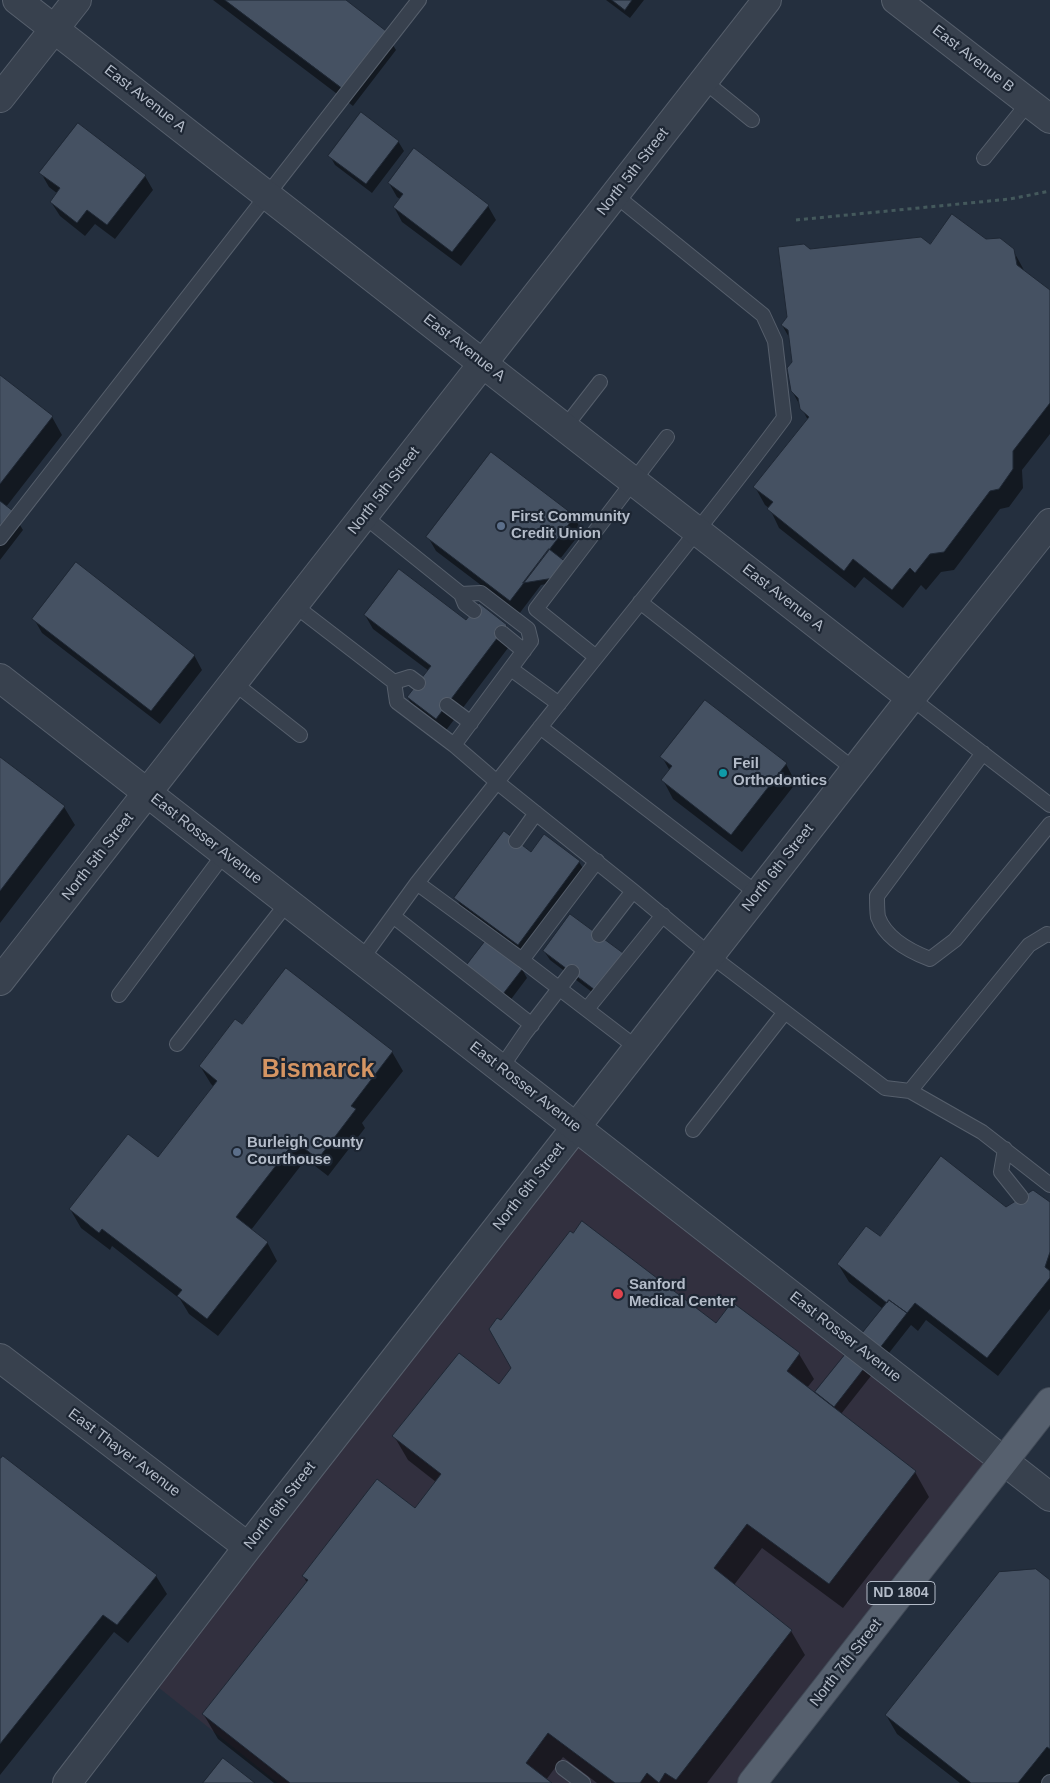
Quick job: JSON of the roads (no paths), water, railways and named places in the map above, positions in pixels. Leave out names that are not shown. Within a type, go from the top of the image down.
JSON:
[{"type":"main road","name":"North 7th Street","points":[[752,1783],[1050,1402]]},
{"type":"street","name":"East Avenue A","points":[[17,0],[910,698]]},
{"type":"street","points":[[0,98],[77,0]]},
{"type":"street","name":"North 5th Street","points":[[0,981],[767,0]]},
{"type":"street","name":"East Avenue B","points":[[896,0],[1050,119]]},
{"type":"street","name":"North 6th Street","points":[[67,1783],[248,1547],[910,698],[1050,523]]},
{"type":"street","name":"East Rosser Avenue","points":[[0,678],[1050,1497]]},
{"type":"street","name":"East Thayer Avenue","points":[[0,1358],[248,1547]]},
{"type":"lane","points":[[0,538],[419,0]]},
{"type":"lane","points":[[704,81],[752,120]]},
{"type":"lane","points":[[984,158],[1029,102]]},
{"type":"lane","points":[[361,960],[417,883],[728,494],[784,418],[775,342],[763,314],[615,195]]},
{"type":"lane","points":[[565,427],[600,382]]},
{"type":"lane","points":[[596,657],[536,609],[667,437]]},
{"type":"lane","points":[[364,516],[461,594],[465,604],[474,611]]},
{"type":"lane","points":[[454,745],[531,641],[528,629],[481,593],[461,594]]},
{"type":"lane","points":[[640,602],[855,770]]},
{"type":"lane","points":[[294,605],[394,682],[397,702],[454,745],[710,955],[885,1088],[910,1091],[982,1132],[1050,1184]]},
{"type":"lane","points":[[502,633],[524,650]]},
{"type":"lane","points":[[511,669],[559,704]]},
{"type":"lane","points":[[394,682],[410,677],[418,683]]},
{"type":"lane","points":[[234,683],[300,736]]},
{"type":"lane","points":[[910,698],[1050,805]]},
{"type":"lane","points":[[447,705],[471,723]]},
{"type":"lane","points":[[540,727],[758,894]]},
{"type":"lane","points":[[983,753],[877,896],[878,917],[892,938],[917,954],[930,959],[955,940],[1050,824]]},
{"type":"lane","points":[[516,841],[536,814]]},
{"type":"lane","points":[[119,995],[224,854]]},
{"type":"lane","points":[[522,960],[597,861]]},
{"type":"lane","points":[[417,883],[464,911],[522,960],[637,1048]]},
{"type":"lane","points":[[599,935],[633,891]]},
{"type":"lane","points":[[177,1044],[288,902]]},
{"type":"lane","points":[[587,1009],[663,915]]},
{"type":"lane","points":[[393,916],[532,1025]]},
{"type":"lane","points":[[910,1091],[1029,945],[1046,934],[1050,935]]},
{"type":"lane","points":[[501,1068],[572,972]]},
{"type":"lane","points":[[693,1130],[785,1012]]},
{"type":"lane","points":[[1004,1149],[1001,1172],[1021,1197]]},
{"type":"lane","points":[[563,1768],[583,1783]]},
{"type":"place","name":"First Community Credit Union","points":[[501,526]]},
{"type":"place","name":"Feil Orthodontics","points":[[723,773]]},
{"type":"place","name":"Burleigh County Courthouse","points":[[237,1152]]},
{"type":"place","name":"Sanford Medical Center","points":[[618,1294]]},
{"type":"district","name":"Bismarck","points":[[318,1070]]}]
